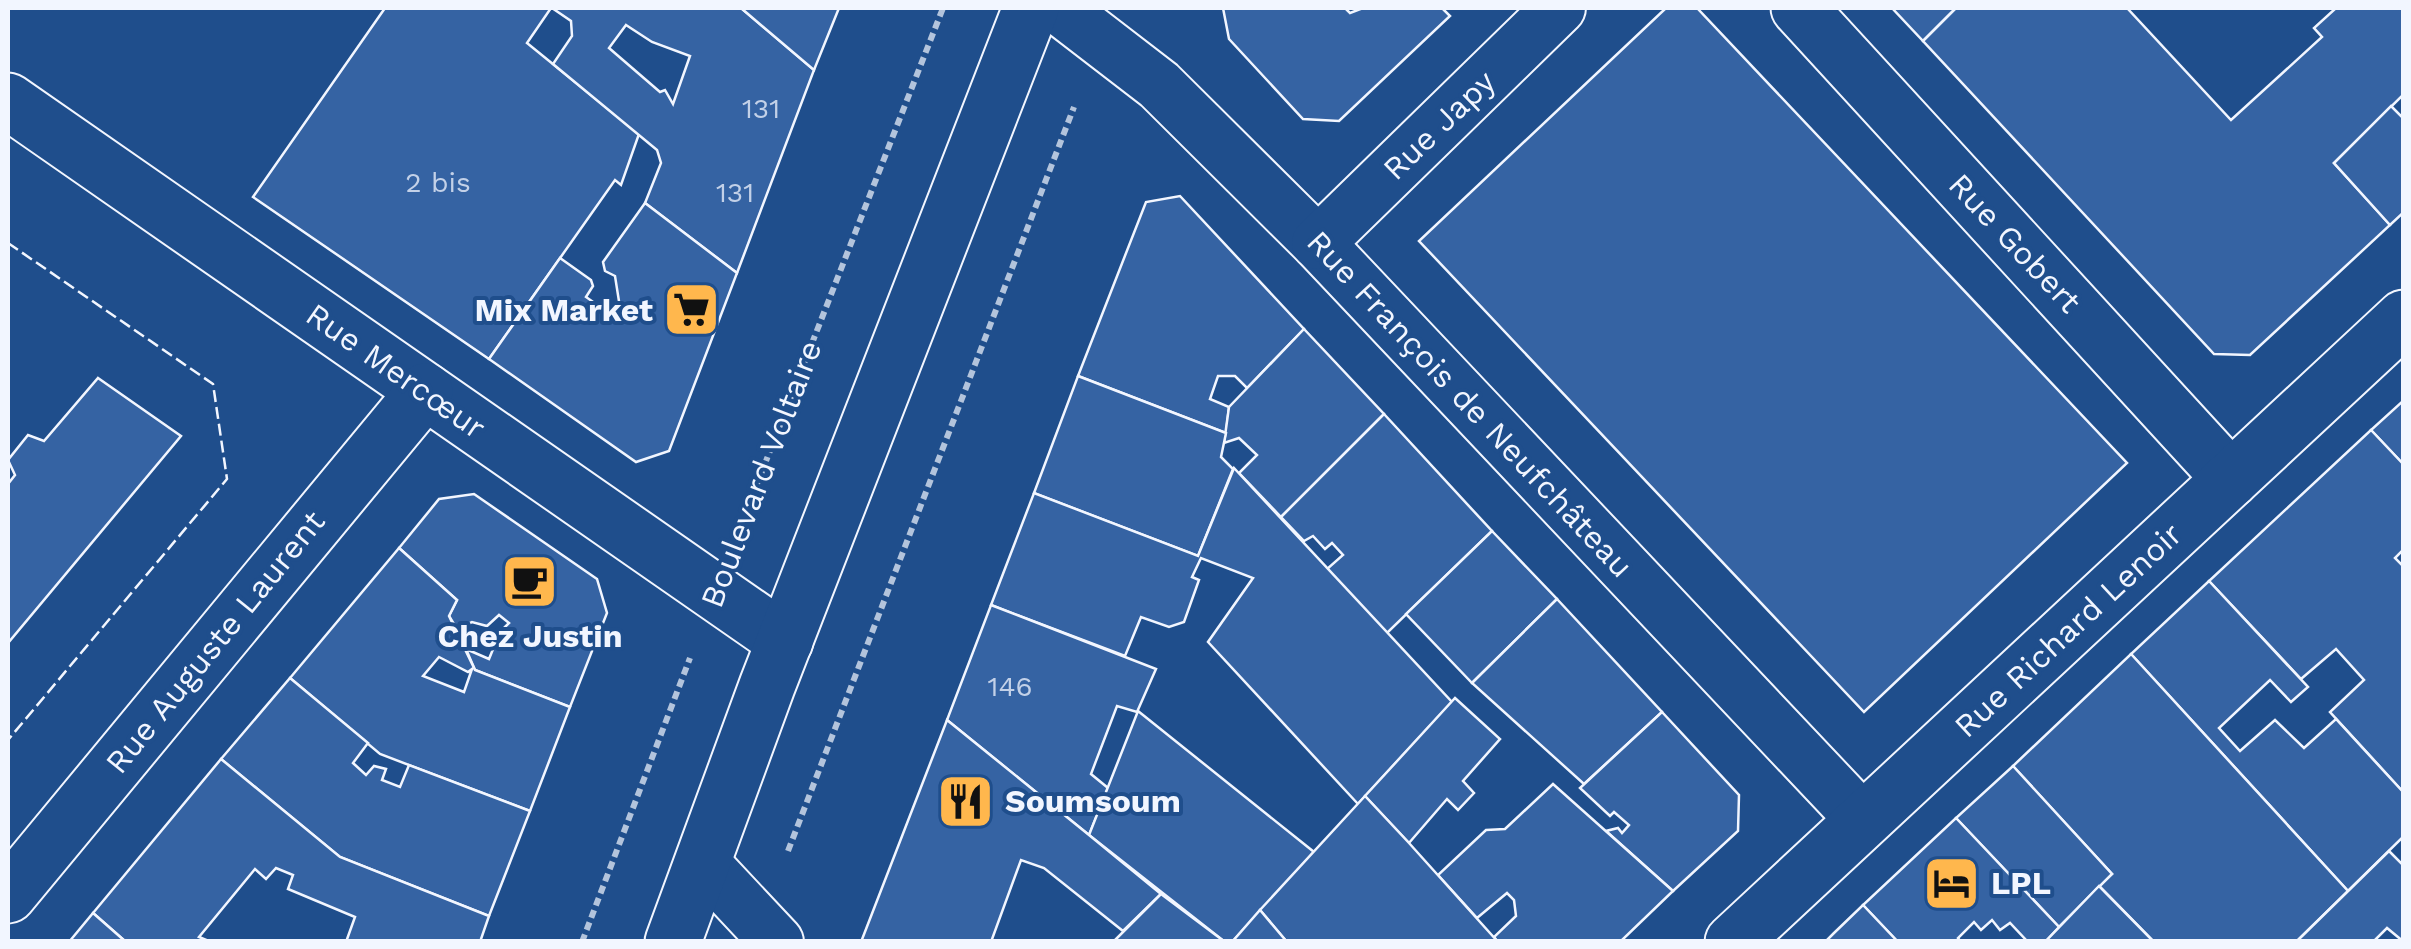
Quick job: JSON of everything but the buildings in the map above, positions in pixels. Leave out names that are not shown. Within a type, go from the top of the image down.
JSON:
[{"type":"street","points":[[674,942],[785,641],[1031,8]]},
{"type":"street","name":"Rue François de Neufchâteau","points":[[1059,8],[1159,85],[1318,243],[1863,820]]},
{"type":"street","name":"Rue Japy","points":[[1318,243],[1559,8]]},
{"type":"street","name":"Rue Gobert","points":[[1799,8],[2231,479]]},
{"type":"street","name":"Rue Mercœur","points":[[8,100],[785,641]]},
{"type":"street","name":"Rue Richard Lenoir","points":[[1733,942],[2404,318]]},
{"type":"street","name":"Rue Auguste Laurent","points":[[8,895],[424,390]]},
{"type":"street","points":[[704,864],[769,933]]},
{"type":"path","name":"Boulevard Voltaire","points":[[582,942],[943,8]]},
{"type":"path","points":[[769,933],[1057,152]]},
{"type":"fence","points":[[8,243],[213,384],[227,479],[8,740]]},
{"type":"place","name":"Mix Market","points":[[692,310]]},
{"type":"place","name":"Chez Justin","points":[[530,582]]},
{"type":"place","name":"Soumsoum","points":[[966,801]]},
{"type":"place","name":"LPL","points":[[1952,883]]}]
